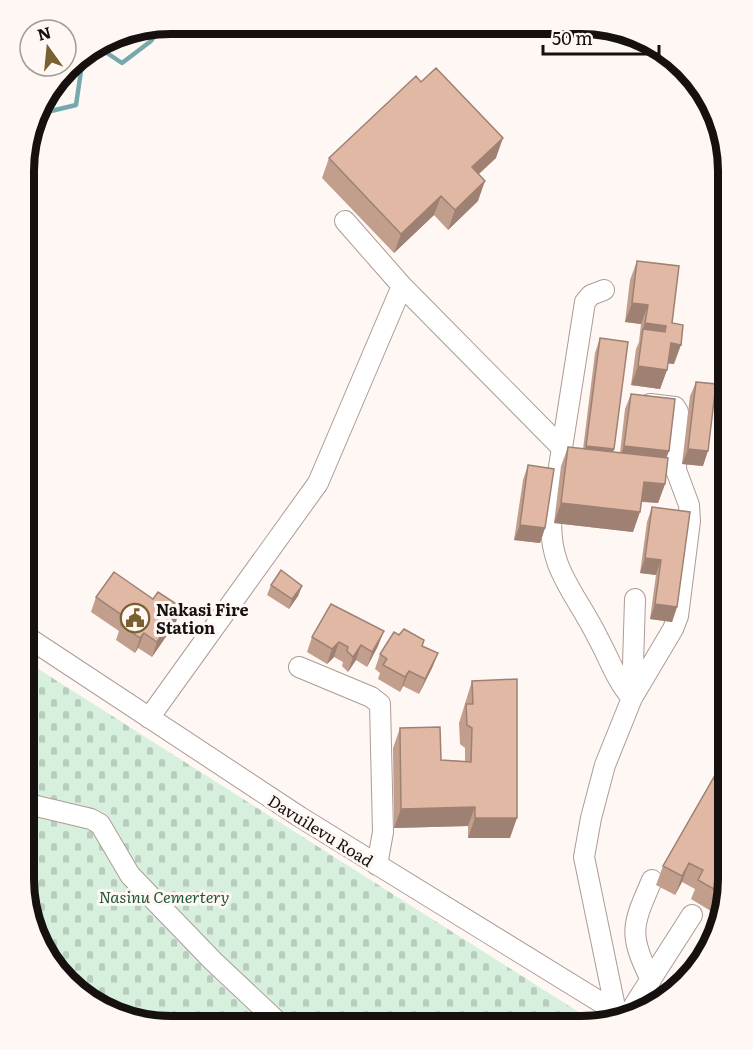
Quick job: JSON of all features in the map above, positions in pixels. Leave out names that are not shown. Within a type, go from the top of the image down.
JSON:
[{"type":"street","points":[[345,221],[402,286],[562,448]]},
{"type":"street","points":[[149,718],[318,483],[402,286]]},
{"type":"street","points":[[604,290],[591,295],[585,302],[551,525],[554,552],[564,581],[597,636],[617,677],[632,698]]},
{"type":"street","points":[[621,1010],[584,857],[591,818],[605,765],[632,698],[673,629],[678,616],[690,521],[689,505],[676,470],[678,412],[675,407],[638,402]]},
{"type":"street","points":[[632,698],[635,599]]},
{"type":"street","name":"Davuilevu Road","points":[[34,642],[300,817],[617,1011]]},
{"type":"street","points":[[299,668],[371,697],[380,704],[383,832],[377,865]]},
{"type":"street","points":[[34,805],[91,819],[100,824],[130,875],[213,961],[271,1016]]},
{"type":"street","points":[[651,980],[640,958],[634,936],[636,917],[652,880]]},
{"type":"street","points":[[628,1007],[651,980],[692,915]]},
{"type":"green space","name":"Nasinu Cemertery","points":[[34,666],[585,1016],[171,1016],[136,1011],[95,992],[68,969],[58,955],[42,923],[37,905],[34,879]]},
{"type":"building","points":[[436,68],[503,138],[472,167],[485,181],[455,210],[441,196],[401,234],[329,158],[416,76],[421,82]]},
{"type":"building","points":[[637,261],[679,266],[672,323],[683,325],[681,345],[671,343],[667,370],[638,366],[643,329],[665,332],[666,326],[645,323],[648,305],[632,303]]},
{"type":"building","points":[[600,338],[628,342],[614,449],[586,446]]},
{"type":"building","points":[[696,382],[716,384],[708,451],[688,449]]},
{"type":"building","points":[[631,394],[675,399],[669,451],[624,446]]},
{"type":"building","points":[[568,447],[668,458],[665,484],[644,482],[640,512],[561,503]]},
{"type":"building","points":[[528,465],[554,469],[545,528],[520,525]]},
{"type":"building","points":[[652,507],[690,512],[677,607],[655,604],[661,560],[645,558]]},
{"type":"building","points":[[281,570],[302,586],[292,599],[271,585]]},
{"type":"building","points":[[114,572],[153,599],[158,592],[181,607],[157,642],[144,633],[140,638],[121,625],[126,618],[96,597]]},
{"type":"building","points":[[331,604],[384,631],[372,652],[361,645],[353,657],[347,651],[348,647],[339,642],[332,649],[312,637]]},
{"type":"building","points":[[404,629],[424,640],[422,646],[438,653],[425,679],[409,671],[405,677],[383,665],[387,659],[380,654],[394,632],[399,635]]},
{"type":"building","points":[[517,679],[517,818],[475,818],[475,807],[401,809],[400,728],[440,727],[441,760],[471,762],[472,728],[467,725],[466,704],[473,704],[472,681]]},
{"type":"building","points":[[718,770],[718,891],[698,880],[703,870],[689,863],[682,876],[663,866]]},
{"type":"waterway","points":[[105,52],[122,63],[155,36]]},
{"type":"waterway","points":[[50,109],[51,111],[76,105],[81,71],[84,66]]},
{"type":"place","name":"Nakasi Fire Station","points":[[135,618]]}]
